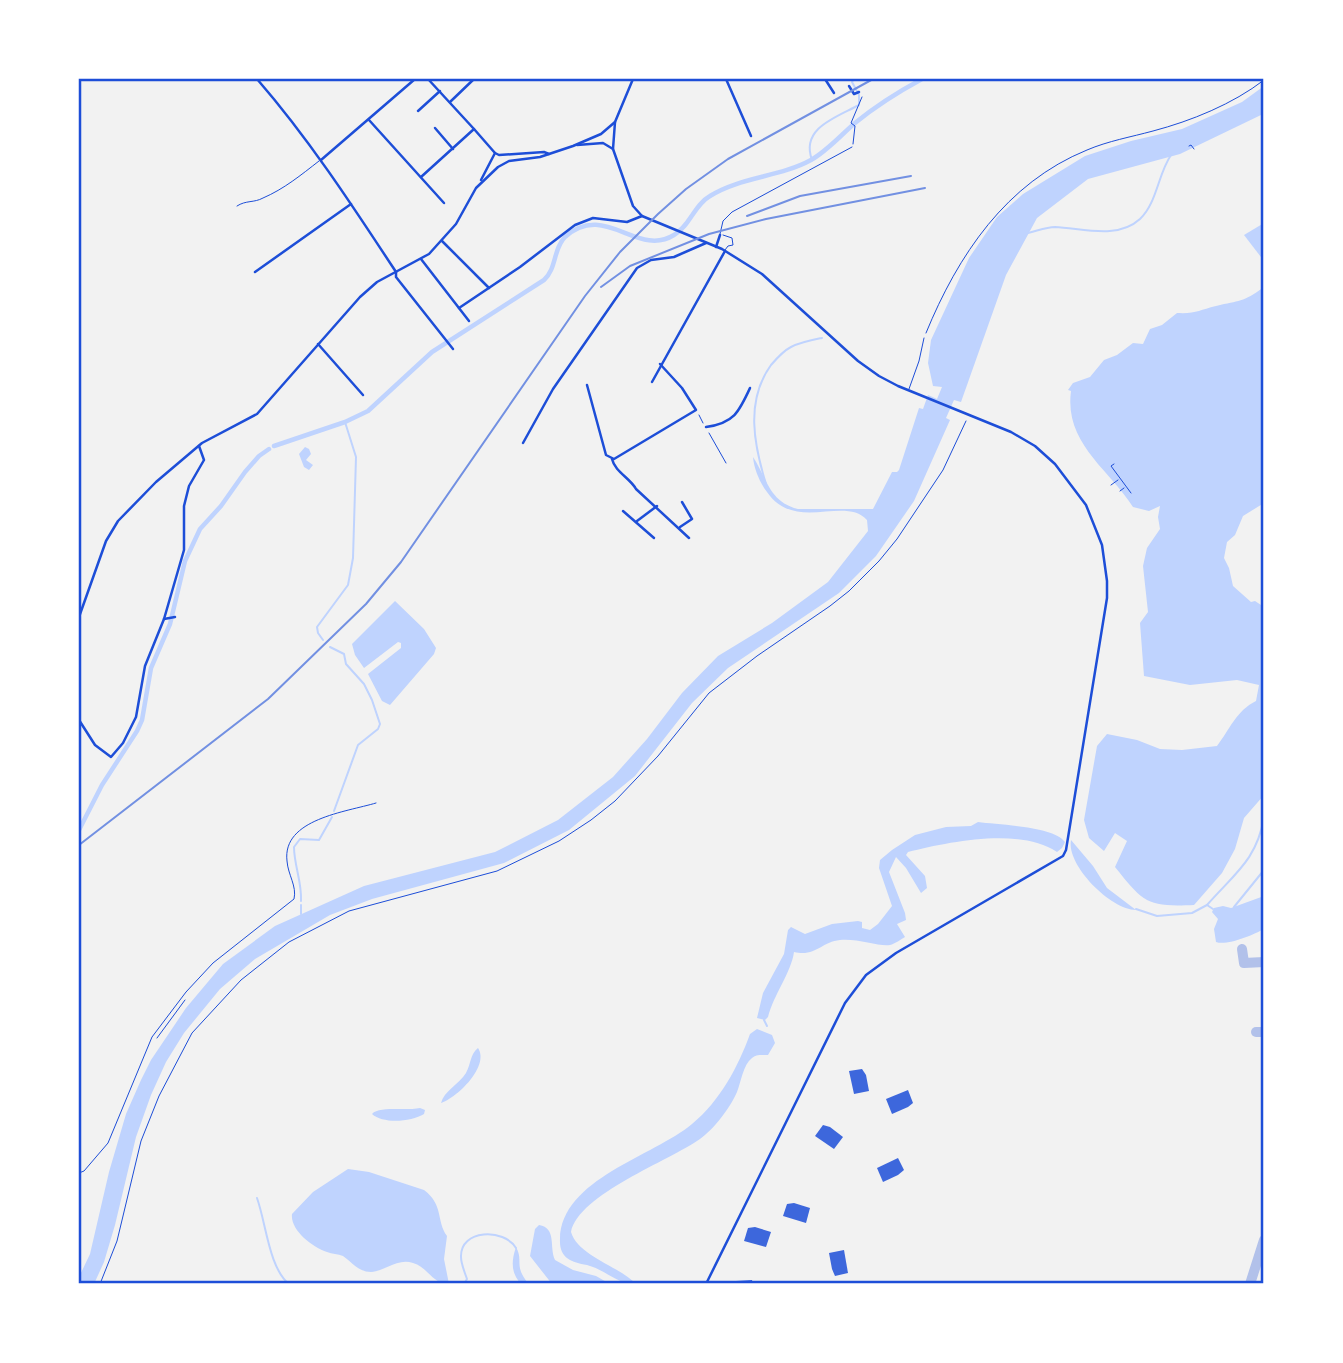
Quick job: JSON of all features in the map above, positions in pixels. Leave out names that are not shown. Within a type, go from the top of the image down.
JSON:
[{"type":"street","points":[[257,79],[321,160],[396,272],[396,277],[453,349]]},
{"type":"street","points":[[321,160],[415,79]]},
{"type":"street","points":[[428,79],[495,153],[549,154]]},
{"type":"street","points":[[450,102],[474,79]]},
{"type":"street","points":[[633,79],[615,122],[613,149],[633,206],[642,216],[716,247],[769,279],[867,369],[908,390],[1011,432],[1035,446],[1055,464],[1086,505],[1102,545],[1107,581],[1107,598],[1063,856],[896,953],[870,971],[856,986],[800,1091],[706,1284]]},
{"type":"street","points":[[726,79],[751,136]]},
{"type":"street","points":[[825,79],[834,93]]},
{"type":"street","points":[[849,86],[857,93]]},
{"type":"street","points":[[418,111],[440,92]]},
{"type":"street","points":[[369,120],[444,203]]},
{"type":"street","points":[[481,180],[503,164],[573,146],[601,134],[615,122]]},
{"type":"street","points":[[435,128],[453,149]]},
{"type":"street","points":[[421,177],[474,129]]},
{"type":"street","points":[[573,146],[603,143],[613,149]]},
{"type":"street","points":[[79,617],[106,541],[118,521],[156,482],[199,446],[257,414],[360,297],[377,282],[421,259],[442,241],[456,224],[495,153]]},
{"type":"street","points":[[255,272],[351,204]]},
{"type":"street","points":[[459,308],[575,225],[593,218],[627,222],[642,216]]},
{"type":"street","points":[[716,247],[720,235]]},
{"type":"street","points":[[442,241],[489,288]]},
{"type":"street","points":[[523,443],[553,389],[637,268],[651,260],[674,257],[706,243]]},
{"type":"street","points":[[652,382],[724,251]]},
{"type":"street","points":[[421,259],[469,321]]},
{"type":"street","points":[[318,344],[363,395]]},
{"type":"street","points":[[613,459],[696,410],[682,388],[660,364]]},
{"type":"street","points":[[587,385],[606,454],[613,459],[615,467],[690,538]]},
{"type":"street","points":[[706,427],[729,420],[741,409],[750,387]]},
{"type":"street","points":[[79,720],[95,745],[111,757],[123,743],[136,717],[145,666],[165,619],[184,550],[184,506],[190,486],[204,460],[199,446]]},
{"type":"street","points":[[680,527],[692,519],[682,502]]},
{"type":"street","points":[[636,522],[657,506]]},
{"type":"street","points":[[623,512],[654,538]]},
{"type":"street","points":[[165,619],[175,617]]},
{"type":"lane","points":[[724,251],[733,245],[732,238],[720,235],[723,221],[732,212],[852,148]]},
{"type":"lane","points":[[237,206],[244,201],[259,201],[284,188],[321,160]]},
{"type":"lane","points":[[908,390],[924,338]]},
{"type":"path","points":[[924,338],[971,245],[1002,208],[1028,185],[1088,149],[1157,130],[1217,108],[1264,80]]},
{"type":"path","points":[[852,148],[855,126],[851,122],[863,98],[857,93]]},
{"type":"path","points":[[1189,146],[1194,149]]},
{"type":"path","points":[[696,410],[726,463]]},
{"type":"path","points":[[100,1284],[117,1241],[141,1141],[159,1096],[192,1033],[241,980],[289,942],[349,911],[497,871],[558,841],[591,820],[615,801],[658,756],[709,693],[757,656],[831,606],[879,561],[943,470],[971,414]]},
{"type":"path","points":[[1112,466],[1131,493]]},
{"type":"path","points":[[1111,485],[1120,479]]},
{"type":"path","points":[[1120,491],[1126,486]]},
{"type":"path","points":[[79,1173],[84,1171],[108,1143],[152,1037],[186,992],[213,963],[294,899],[295,892],[287,862],[288,844],[297,833],[324,815],[376,803]]},
{"type":"path","points":[[158,1038],[185,1000]]},
{"type":"water","points":[[1264,86],[1264,113],[1261,115],[1180,154],[1088,179],[1037,218],[1006,275],[961,402],[954,400],[946,418],[950,420],[914,501],[876,556],[839,593],[728,668],[692,703],[635,776],[569,830],[504,863],[372,899],[330,915],[255,959],[220,989],[184,1033],[166,1062],[136,1137],[104,1262],[94,1284],[79,1284],[79,1277],[90,1254],[126,1114],[141,1080],[151,1060],[186,1008],[223,964],[275,926],[364,886],[495,852],[558,820],[613,777],[647,739],[682,693],[718,656],[772,623],[828,582],[868,531],[867,520],[858,513],[805,512],[778,504],[762,484],[753,457],[775,495],[788,506],[798,509],[873,509],[892,472],[899,470],[919,408],[923,409],[928,395],[937,399],[942,387],[933,386],[928,363],[931,340],[969,258],[997,217],[1023,194],[1085,156],[1131,141],[1182,129],[1242,102]]},
{"type":"water","points":[[1264,223],[1264,261],[1244,235]]},
{"type":"water","points":[[1264,287],[1264,503],[1243,516],[1235,535],[1227,542],[1224,558],[1233,586],[1251,602],[1255,601],[1264,607],[1264,795],[1244,818],[1235,849],[1222,873],[1194,905],[1166,905],[1140,895],[1115,867],[1127,841],[1115,833],[1104,851],[1089,838],[1084,820],[1097,746],[1107,734],[1137,740],[1160,749],[1182,750],[1217,746],[1238,715],[1256,701],[1259,685],[1237,680],[1190,685],[1144,676],[1140,623],[1148,612],[1143,566],[1147,548],[1160,529],[1160,506],[1149,511],[1133,507],[1090,454],[1074,426],[1071,391],[1068,390],[1073,383],[1090,377],[1104,360],[1117,355],[1133,343],[1143,344],[1150,329],[1162,325],[1177,313],[1193,312],[1241,300]]},
{"type":"water","points":[[305,447],[311,454],[306,460],[313,465],[309,470],[304,467],[299,454]]},
{"type":"water","points":[[395,601],[424,629],[436,648],[434,654],[390,705],[382,701],[368,674],[401,648],[401,643],[398,642],[364,668],[355,655],[352,644]]},
{"type":"water","points":[[978,822],[1038,829],[1065,842],[1057,852],[1041,844],[1004,838],[963,841],[908,852],[906,855],[925,876],[927,888],[921,893],[896,857],[889,872],[905,913],[906,920],[897,924],[905,937],[890,945],[840,940],[808,953],[794,952],[790,968],[768,1017],[765,1020],[757,1018],[763,993],[784,954],[788,930],[791,927],[805,934],[832,924],[858,921],[862,922],[862,928],[870,930],[892,906],[879,868],[880,860],[915,835],[946,827],[971,826]]},
{"type":"water","points":[[1071,840],[1107,888],[1136,910],[1115,903],[1092,884],[1076,861],[1071,850]]},
{"type":"water","points":[[1264,896],[1264,929],[1233,941],[1216,942],[1214,929],[1218,919],[1212,912],[1214,908],[1231,908]]},
{"type":"water","points":[[757,1029],[772,1035],[775,1043],[768,1055],[755,1056],[749,1061],[734,1098],[711,1130],[686,1148],[607,1192],[578,1218],[571,1232],[582,1248],[636,1284],[623,1282],[594,1267],[567,1258],[562,1251],[560,1239],[564,1218],[576,1200],[612,1171],[675,1136],[702,1115],[727,1083],[750,1034]]},
{"type":"water","points":[[478,1048],[481,1055],[476,1072],[463,1088],[441,1103],[466,1073]]},
{"type":"water","points":[[381,1110],[425,1110],[424,1114],[405,1120],[390,1121],[372,1114]]},
{"type":"water","points":[[348,1169],[369,1172],[424,1190],[430,1196],[437,1207],[447,1236],[444,1259],[449,1284],[438,1281],[418,1265],[407,1262],[371,1272],[362,1270],[343,1256],[315,1246],[298,1232],[292,1214],[313,1192]]},
{"type":"water","points":[[539,1225],[545,1227],[550,1234],[555,1260],[610,1284],[552,1284],[530,1256],[535,1229]]},
{"type":"water","points":[[516,1247],[521,1273],[529,1284],[521,1284],[514,1271]]},
{"type":"building","points":[[862,1069],[869,1091],[854,1094],[849,1071]]},
{"type":"building","points":[[908,1090],[913,1103],[892,1114],[886,1099]]},
{"type":"building","points":[[823,1125],[843,1137],[834,1149],[815,1136]]},
{"type":"building","points":[[898,1158],[904,1170],[883,1182],[877,1168]]},
{"type":"building","points":[[794,1203],[810,1208],[806,1223],[783,1216],[787,1204]]},
{"type":"building","points":[[755,1227],[771,1232],[766,1247],[744,1241],[748,1228]]},
{"type":"building","points":[[844,1250],[848,1273],[835,1276],[829,1253]]},
{"type":"building","points":[[752,1280],[753,1284],[734,1284],[736,1281]]},
{"type":"waterway","points":[[812,160],[811,140],[816,132],[831,119],[859,105],[859,95],[852,82],[854,79]]},
{"type":"waterway","points":[[274,446],[345,422],[368,411],[432,352],[544,280],[551,270],[561,242],[580,228],[594,225],[607,227],[647,240],[660,240],[674,235],[710,196],[734,185],[811,160],[871,110],[922,79]]},
{"type":"waterway","points":[[1028,233],[1052,227],[1110,231],[1131,225],[1146,212],[1171,155]]},
{"type":"waterway","points":[[766,484],[755,439],[754,423],[763,379],[771,365],[785,351],[822,338]]},
{"type":"waterway","points":[[323,640],[317,627],[348,585],[353,558],[356,457],[345,422]]},
{"type":"waterway","points":[[79,830],[102,785],[142,720],[151,668],[170,624],[185,561],[200,529],[221,506],[245,472],[269,449]]},
{"type":"waterway","points":[[330,647],[344,654],[346,664],[364,684],[380,724],[378,729],[358,745],[334,811]]},
{"type":"waterway","points":[[301,901],[294,847],[300,839],[319,840],[332,817]]},
{"type":"waterway","points":[[1207,905],[1250,856],[1261,832],[1264,817]]},
{"type":"waterway","points":[[1234,907],[1264,870]]},
{"type":"waterway","points":[[301,905],[301,914]]},
{"type":"waterway","points":[[1136,909],[1157,916],[1192,913],[1207,905],[1213,909]]},
{"type":"waterway","points":[[764,1020],[767,1026]]},
{"type":"waterway","points":[[257,1198],[272,1256],[282,1277],[289,1284]]},
{"type":"waterway","points":[[464,1284],[467,1279],[461,1257],[467,1241],[484,1234],[493,1235],[510,1241],[516,1248]]},
{"type":"waterway","points":[[411,1284],[421,1284]]},
{"type":"taxiway","points":[[1242,949],[1244,963],[1264,962]]},
{"type":"taxiway","points":[[1256,1032],[1264,1032]]},
{"type":"taxiway","points":[[1250,1284],[1264,1240]]},
{"type":"railway","points":[[79,845],[268,699],[366,604],[401,562],[585,296],[620,252],[658,214],[686,189],[728,159],[873,79]]},
{"type":"railway","points":[[747,216],[800,196],[911,176]]},
{"type":"railway","points":[[601,287],[630,266],[709,234],[766,219],[925,188]]}]
